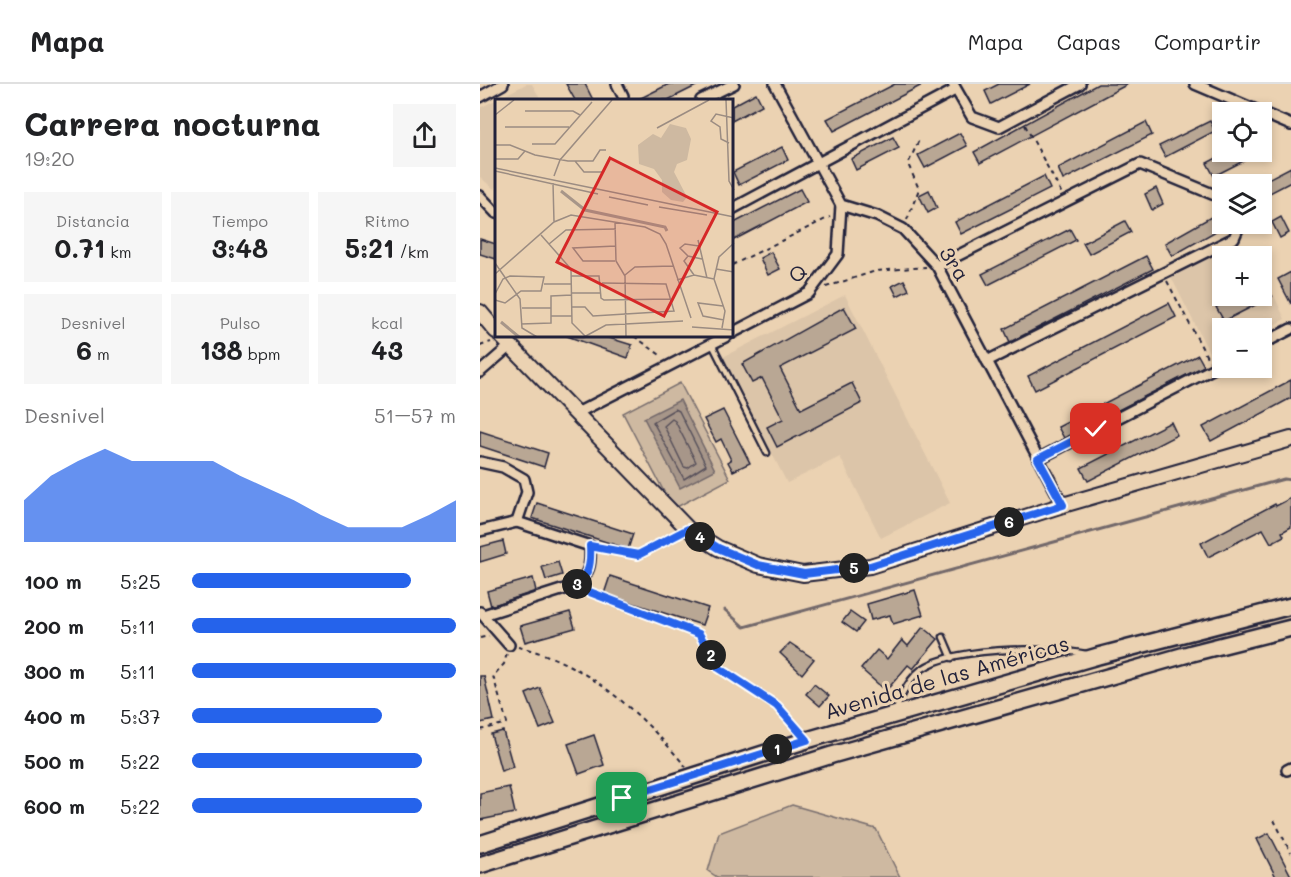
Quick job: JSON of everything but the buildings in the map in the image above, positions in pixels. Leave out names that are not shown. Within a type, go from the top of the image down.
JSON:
[{"type":"main road","points":[[480,312],[495,330]]},
{"type":"main road","points":[[506,340],[688,529],[718,548],[758,565],[804,574],[870,566],[1063,505],[1291,439]]},
{"type":"main road","name":"Avenida de las Américas","points":[[480,844],[807,740],[1098,656],[1291,606]]},
{"type":"main road","name":"Avenida de las Américas","points":[[480,865],[843,752],[1192,653],[1291,628]]},
{"type":"street","points":[[480,97],[503,84]]},
{"type":"street","points":[[617,84],[623,96]]},
{"type":"street","points":[[703,99],[734,84]]},
{"type":"street","points":[[775,84],[841,208]]},
{"type":"street","points":[[734,208],[819,164],[954,87],[972,117],[999,127],[1080,84]]},
{"type":"street","points":[[1195,84],[1291,125]]},
{"type":"street","points":[[937,266],[1140,164],[1212,194]]},
{"type":"street","points":[[480,196],[494,208]]},
{"type":"street","name":"3ra","points":[[841,208],[877,216],[903,229],[937,266],[1063,505]]},
{"type":"street","name":"Q","points":[[734,332],[809,293],[838,254],[841,208]]},
{"type":"street","points":[[987,361],[1234,238],[1236,234]]},
{"type":"street","points":[[1272,339],[1291,329]]},
{"type":"street","points":[[577,413],[723,338]]},
{"type":"street","points":[[480,372],[506,340]]},
{"type":"street","points":[[1038,459],[1212,370]]},
{"type":"street","points":[[480,462],[503,467],[524,479],[527,492],[517,522]]},
{"type":"street","points":[[480,531],[517,522],[590,546],[591,564],[585,578],[574,586],[481,614],[509,645]]},
{"type":"lane","points":[[712,344],[767,453]]},
{"type":"lane","points":[[942,637],[952,658]]},
{"type":"lane","points":[[893,716],[916,674],[952,658],[1004,649],[1040,649],[1098,656]]},
{"type":"path","points":[[1020,116],[1066,201]]},
{"type":"path","points":[[903,229],[920,189],[908,164],[919,140]]},
{"type":"path","points":[[734,264],[841,208]]},
{"type":"path","points":[[809,293],[876,271],[937,266]]},
{"type":"path","points":[[1163,273],[1212,367]]},
{"type":"path","points":[[637,338],[673,364]]},
{"type":"path","points":[[590,546],[638,555],[688,529]]},
{"type":"path","points":[[574,586],[699,634],[719,668],[777,706],[807,740]]},
{"type":"path","points":[[480,730],[507,723],[493,676],[504,664],[509,645],[534,650],[574,666],[661,737],[694,776]]},
{"type":"path","points":[[1274,820],[1291,853]]},
{"type":"shaded area","points":[[526,84],[532,84],[540,99],[497,99]]},
{"type":"shaded area","points":[[495,100],[494,189],[480,177],[480,108]]},
{"type":"shaded area","points":[[1212,256],[1212,306],[1272,306],[1272,291],[1285,319],[1272,326],[1272,318],[1212,318],[1211,356],[1171,277]]},
{"type":"shaded area","points":[[845,295],[950,503],[881,538],[840,457],[787,483],[723,357]]},
{"type":"shaded area","points":[[680,383],[730,479],[673,509],[623,413]]},
{"type":"shaded area","points":[[792,805],[876,829],[900,877],[717,877],[708,871],[719,833]]},
{"type":"water","points":[[680,400],[715,470],[680,488],[644,418]]},
{"type":"waterway","points":[[725,610],[744,627],[1284,479],[1291,480]]},
{"type":"route","points":[[622,798],[807,740],[777,706],[719,668],[699,634],[574,586],[585,578],[591,564],[590,546],[638,555],[688,529],[718,548],[758,565],[804,574],[870,566],[1063,505],[1038,459],[1096,429]]}]
